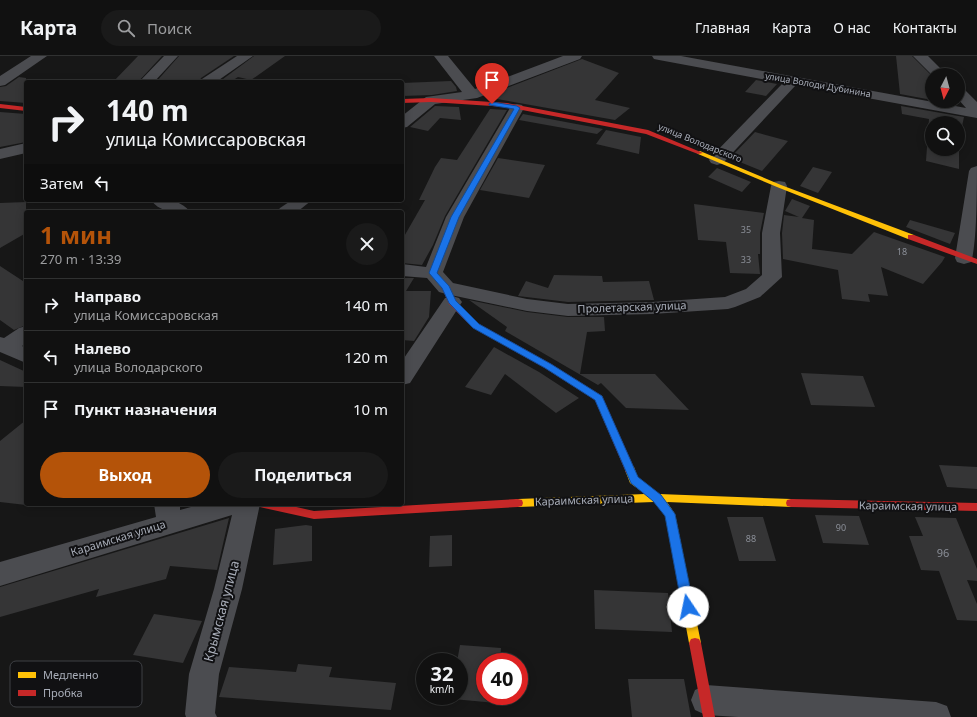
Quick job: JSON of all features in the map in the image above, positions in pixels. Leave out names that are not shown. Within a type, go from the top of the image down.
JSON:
[{"type":"street","points":[[0,82],[40,56]]},
{"type":"street","points":[[148,80],[171,56]]},
{"type":"street","points":[[210,80],[246,56]]},
{"type":"street","points":[[441,56],[472,95]]},
{"type":"street","points":[[404,122],[431,100],[472,95],[575,56]]},
{"type":"street","name":"улица Володи Дубинина","points":[[659,56],[977,114]]},
{"type":"street","points":[[920,56],[933,68]]},
{"type":"street","points":[[717,160],[792,81]]},
{"type":"street","points":[[965,98],[977,110]]},
{"type":"street","name":"улица Володарского","points":[[404,101],[431,100],[507,105],[648,132],[779,186],[971,260]]},
{"type":"street","points":[[0,106],[24,109]]},
{"type":"street","points":[[433,273],[455,217],[517,108]]},
{"type":"street","points":[[0,154],[24,148]]},
{"type":"street","points":[[971,260],[977,171]]},
{"type":"street","name":"Пролетарская улица","points":[[449,295],[568,310],[652,308],[728,303],[753,293],[772,277],[771,233],[779,186]]},
{"type":"street","points":[[164,202],[178,210]]},
{"type":"street","points":[[289,210],[300,202]]},
{"type":"street","points":[[404,270],[433,273],[449,295],[476,326],[548,366],[599,398],[634,480],[657,498],[670,514],[707,709],[936,717]]},
{"type":"street","points":[[404,374],[449,295]]},
{"type":"street","points":[[3,345],[24,334]]},
{"type":"street","points":[[3,345],[24,355]]},
{"type":"street","name":"Караимская улица","points":[[273,506],[314,515],[489,504],[657,498],[780,503],[977,507]]},
{"type":"street","name":"Караимская улица","points":[[0,574],[168,513],[221,506]]},
{"type":"street","name":"Крымская улица","points":[[202,717],[200,714],[204,674],[228,589],[247,506]]},
{"type":"building","points":[[138,56],[162,56],[140,80],[115,80]]},
{"type":"building","points":[[179,56],[234,56],[200,80],[158,80]]},
{"type":"building","points":[[254,56],[285,56],[251,80],[238,77],[233,80],[222,80]]},
{"type":"building","points":[[896,56],[912,56],[925,69],[925,99],[900,94]]},
{"type":"building","points":[[582,59],[619,73],[595,100],[630,108],[615,120],[497,99],[496,92]]},
{"type":"building","points":[[19,77],[26,78],[26,80],[24,80],[24,103],[0,101],[0,87],[6,86]]},
{"type":"building","points":[[756,80],[777,84],[766,96],[745,92]]},
{"type":"building","points":[[451,81],[456,87],[457,91],[432,95],[404,96],[404,83]]},
{"type":"building","points":[[435,106],[459,107],[461,120],[440,118],[428,131],[410,127]]},
{"type":"building","points":[[901,106],[958,116],[925,116],[925,118],[902,114]]},
{"type":"building","points":[[490,109],[507,110],[445,216],[433,245],[422,265],[404,263],[404,237],[425,200],[419,200],[435,167],[441,158],[457,160]]},
{"type":"building","points":[[0,112],[24,114],[24,142],[0,147]]},
{"type":"building","points":[[523,114],[603,129],[597,134],[519,120]]},
{"type":"building","points":[[606,130],[641,137],[639,154],[596,144]]},
{"type":"building","points":[[755,132],[788,141],[762,171],[730,158]]},
{"type":"building","points":[[926,156],[959,156],[959,169],[926,161]]},
{"type":"building","points":[[498,158],[545,165],[529,198],[480,190]]},
{"type":"building","points":[[813,167],[832,172],[818,193],[800,186]]},
{"type":"building","points":[[717,168],[751,182],[742,192],[708,177]]},
{"type":"building","points":[[792,199],[810,206],[802,218],[814,220],[812,249],[852,254],[874,232],[945,257],[923,284],[881,267],[888,296],[868,294],[870,302],[842,299],[838,270],[783,259],[782,233],[784,215],[799,217],[785,211]]},
{"type":"building","points":[[26,202],[26,210],[24,210],[24,234],[0,248],[0,203]]},
{"type":"building","points":[[694,204],[764,213],[760,233],[760,254],[758,254],[760,274],[730,273],[726,242],[698,240]]},
{"type":"building","points":[[910,220],[955,233],[950,244],[906,227]]},
{"type":"building","points":[[0,266],[24,282],[24,326],[14,330],[0,320]]},
{"type":"building","points":[[554,275],[602,276],[603,282],[649,281],[654,300],[568,302],[518,296],[526,281],[548,288]]},
{"type":"building","points":[[404,278],[414,278],[406,291],[431,291],[429,317],[414,341],[404,340]]},
{"type":"building","points":[[469,300],[527,312],[568,317],[604,317],[605,331],[587,332],[580,374],[655,374],[689,410],[626,408],[601,383],[598,385],[505,331],[507,327]]},
{"type":"building","points":[[494,347],[539,372],[579,398],[556,413],[505,374],[491,395],[465,387]]},
{"type":"building","points":[[0,360],[24,371],[24,387],[0,386]]},
{"type":"building","points":[[801,373],[863,376],[875,407],[811,405]]},
{"type":"building","points":[[24,422],[24,505],[0,502],[0,441]]},
{"type":"building","points":[[939,465],[977,467],[977,489],[947,487]]},
{"type":"building","points":[[815,515],[859,516],[869,545],[823,543]]},
{"type":"building","points":[[727,517],[763,517],[776,561],[739,561]]},
{"type":"building","points":[[915,517],[956,518],[977,569],[977,581],[967,580],[977,604],[977,621],[957,620],[939,571],[921,570],[909,536],[923,536]]},
{"type":"building","points":[[229,518],[217,570],[170,566],[166,579],[96,597],[99,589],[0,617],[0,587]]},
{"type":"building","points":[[306,525],[312,526],[312,561],[273,565],[275,529]]},
{"type":"building","points":[[452,535],[452,566],[429,567],[430,536]]},
{"type":"building","points":[[594,590],[668,593],[672,632],[595,629]]},
{"type":"building","points":[[154,614],[202,621],[183,663],[133,655]]},
{"type":"building","points":[[460,645],[501,648],[501,653],[476,653],[476,701],[468,700],[468,653],[459,653]]},
{"type":"building","points":[[298,664],[332,667],[329,677],[396,683],[391,710],[219,697],[229,667],[296,672]]},
{"type":"building","points":[[628,679],[684,679],[691,717],[632,717]]},
{"type":"traffic: slow","points":[[700,153],[779,186],[911,237]]},
{"type":"traffic: slow","points":[[630,470],[634,480],[657,498],[670,514],[695,643]]},
{"type":"traffic: slow","points":[[518,503],[657,498],[791,503]]},
{"type":"traffic: jam","points":[[404,101],[431,100],[507,105],[648,132],[700,153]]},
{"type":"traffic: jam","points":[[0,106],[24,109]]},
{"type":"traffic: jam","points":[[911,237],[977,262]]},
{"type":"traffic: jam","points":[[446,288],[452,302],[476,326],[548,366],[599,398],[630,470]]},
{"type":"traffic: jam","points":[[273,506],[314,515],[518,503]]},
{"type":"traffic: jam","points":[[791,503],[977,507]]},
{"type":"traffic: jam","points":[[695,643],[709,717]]},
{"type":"route","points":[[492,104],[507,105],[517,108],[455,217],[433,273],[446,288],[452,302],[476,326],[548,366],[599,398],[634,480],[657,498],[670,514],[688,607]]}]
